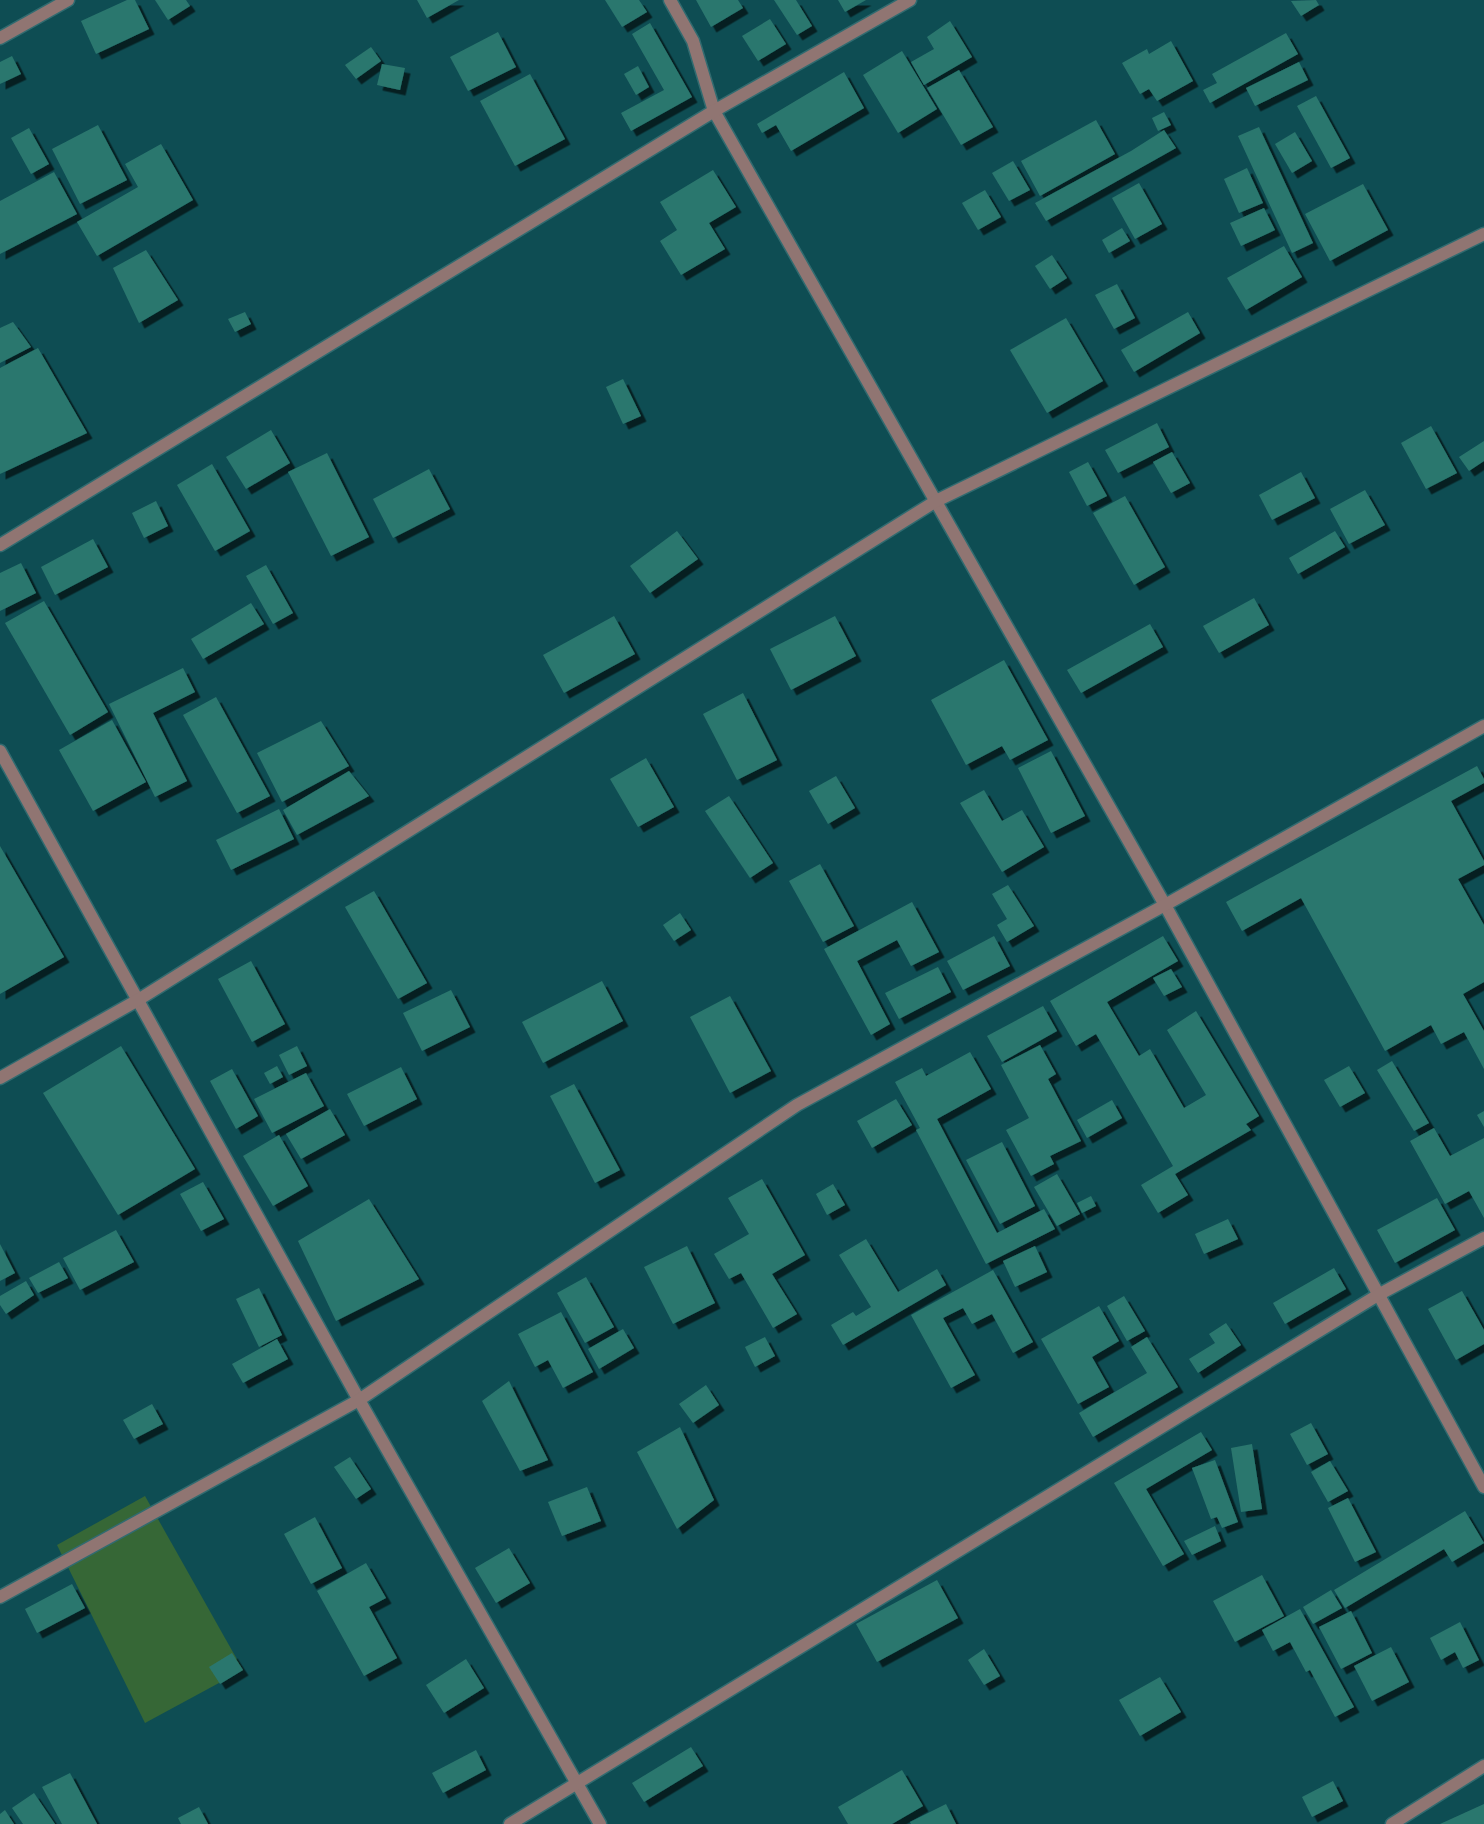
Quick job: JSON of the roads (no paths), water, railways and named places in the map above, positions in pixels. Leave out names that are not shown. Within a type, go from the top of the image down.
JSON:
[{"type":"street","points":[[0,38],[68,0]]},
{"type":"street","points":[[670,0],[693,41],[714,111],[1165,905],[1484,1487]]},
{"type":"street","points":[[0,545],[714,111],[910,0]]},
{"type":"street","points":[[0,1078],[138,1000],[936,501],[1484,234]]},
{"type":"street","points":[[0,1597],[359,1400],[797,1105],[1165,905],[1484,726]]},
{"type":"street","points":[[0,752],[359,1400],[600,1824]]},
{"type":"street","points":[[510,1824],[1378,1295],[1484,1238]]},
{"type":"street","points":[[1392,1824],[1484,1766]]}]
